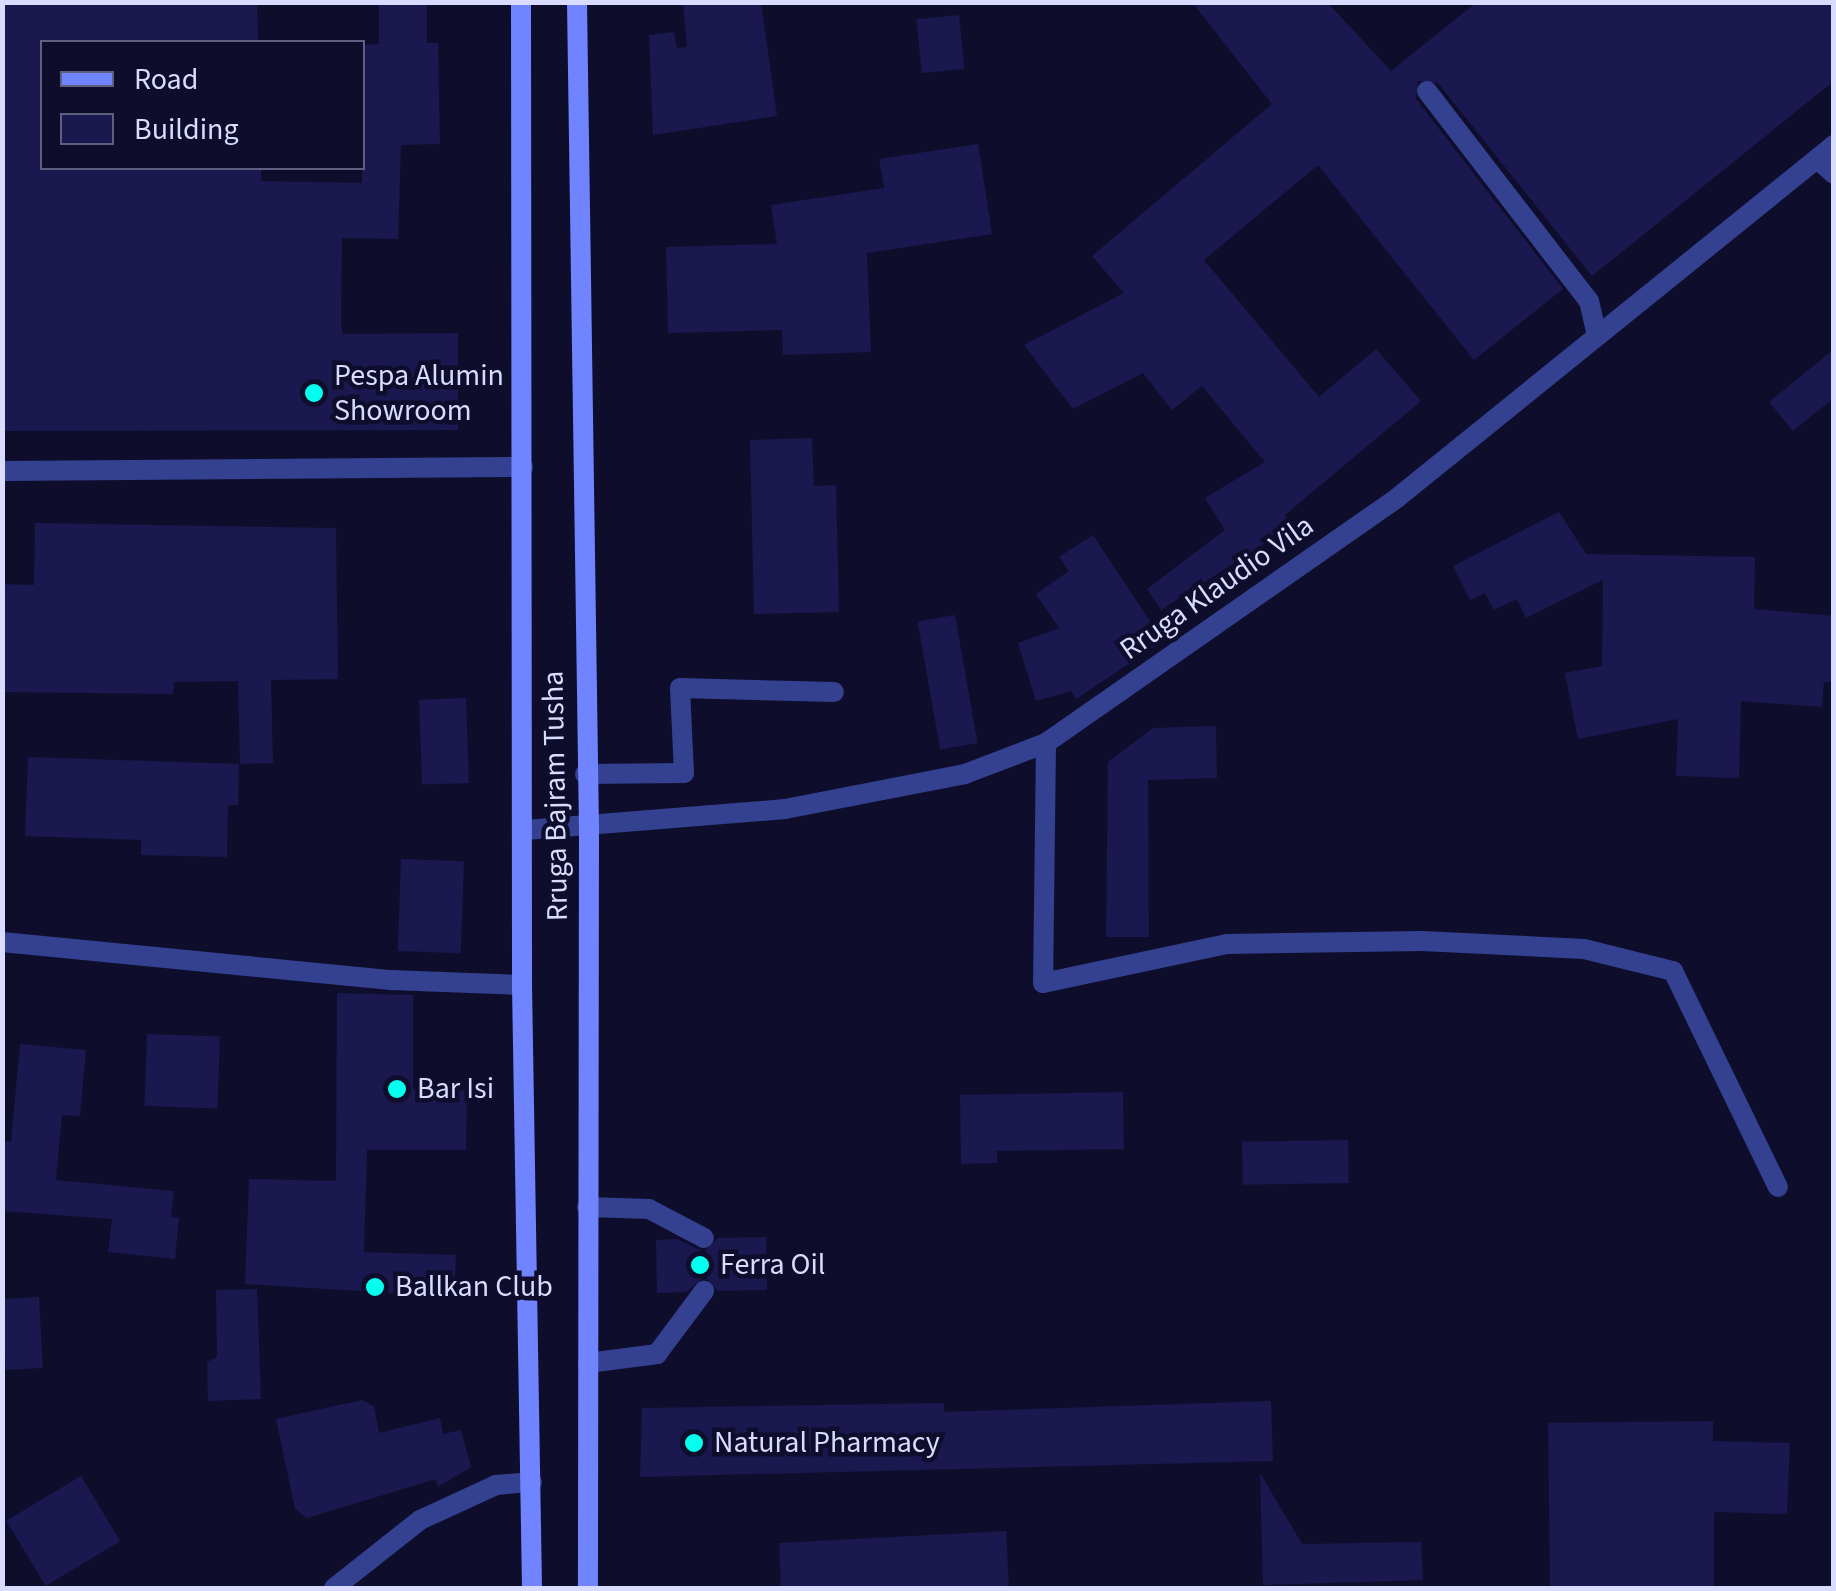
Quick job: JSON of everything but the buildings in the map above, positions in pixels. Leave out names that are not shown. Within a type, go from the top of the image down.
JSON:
[{"type":"main road","name":"Rruga Bajram Tusha","points":[[521,2],[525,830],[522,985],[532,1588]]},
{"type":"main road","name":"Rruga Bajram Tusha","points":[[577,2],[585,774],[589,827],[588,1588]]},
{"type":"street","points":[[1427,90],[1589,301],[1597,335]]},
{"type":"street","name":"Rruga Klaudio Vila","points":[[525,830],[785,810],[966,774],[1046,744],[1398,498],[1834,145]]},
{"type":"street","points":[[1817,159],[1834,174]]},
{"type":"street","points":[[2,472],[523,467]]},
{"type":"street","points":[[585,774],[684,772],[680,688],[834,692]]},
{"type":"street","points":[[1046,744],[1043,983],[1247,943],[1422,941],[1584,949],[1674,971],[1778,1187]]},
{"type":"street","points":[[2,942],[391,980],[522,985]]},
{"type":"street","points":[[587,1207],[650,1209],[704,1238]]},
{"type":"street","points":[[588,1363],[657,1354],[704,1292]]},
{"type":"street","points":[[334,1588],[420,1520],[496,1486],[532,1482]]},
{"type":"place","name":"Pespa Alumin Showroom","points":[[314,393]]},
{"type":"place","name":"Bar Isi","points":[[397,1089]]},
{"type":"place","name":"Ferra Oil","points":[[700,1265]]},
{"type":"place","name":"Ballkan Club","points":[[375,1287]]},
{"type":"place","name":"Natural Pharmacy","points":[[694,1443]]}]
